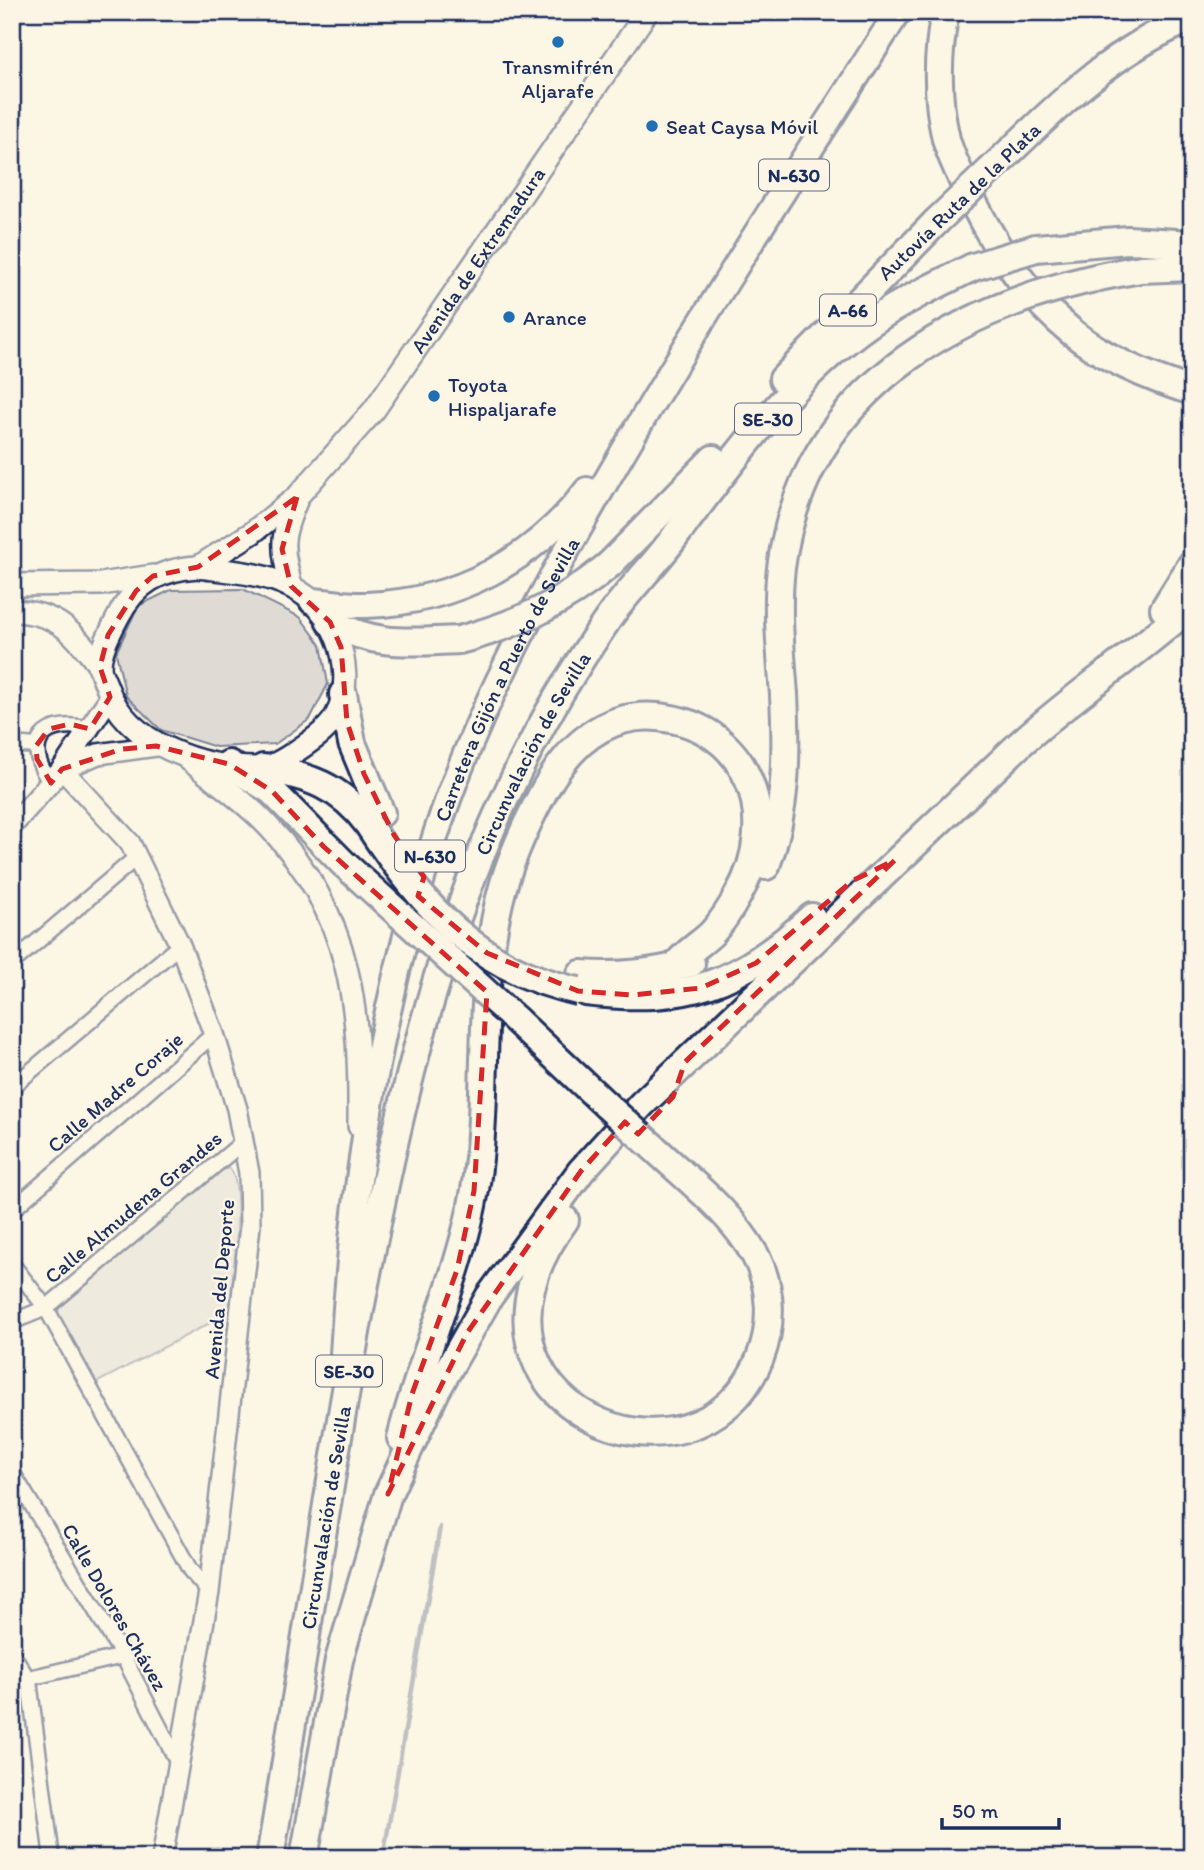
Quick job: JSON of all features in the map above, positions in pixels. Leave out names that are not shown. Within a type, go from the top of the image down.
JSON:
[{"type":"highway","name":"Carretera Gijón a Puerto de Sevilla","points":[[339,1428],[349,1246],[391,989],[438,829],[480,722],[547,583],[689,338],[898,12]]},
{"type":"highway","points":[[945,12],[938,68],[939,96],[951,156],[977,214],[1008,266],[1043,307],[1075,335],[1116,360],[1161,381],[1192,391]]},
{"type":"highway","points":[[961,12],[954,43],[950,109],[961,176]]},
{"type":"highway","name":"Autovía Ruta de la Plata","points":[[607,620],[655,537],[713,458],[805,354],[936,222],[1047,116],[1113,62],[1155,35],[1192,18]]},
{"type":"highway","name":"Circunvalación de Sevilla","points":[[270,1858],[310,1625],[339,1428],[377,1216],[408,1082],[465,892],[508,793],[574,672],[607,620],[761,427],[813,372],[869,324],[902,303],[974,267],[1036,248],[1128,240],[1192,244]]},
{"type":"highway","points":[[263,768],[300,774],[335,789],[375,819],[446,902],[487,936],[518,953],[549,967],[581,974],[618,977],[674,968],[692,962],[730,932],[756,890],[782,814],[787,761],[779,619],[781,571],[799,496],[818,453],[834,429],[849,409],[882,377],[932,341],[1022,298],[1055,287],[1141,269],[1192,267]]},
{"type":"highway","points":[[312,601],[364,606],[420,598],[467,584],[516,560],[550,533],[574,508],[689,338]]},
{"type":"highway","points":[[330,622],[358,637],[389,642],[459,640],[508,626],[558,603],[610,564],[713,458]]},
{"type":"highway","points":[[1164,609],[1192,564]]},
{"type":"highway","points":[[1059,709],[1192,583]]},
{"type":"highway","name":"Circunvalación de Sevilla","points":[[304,1858],[340,1660],[388,1494],[436,1391],[475,1321],[515,1258],[581,1171],[685,1062],[895,860],[1059,709],[1161,633],[1192,605]]},
{"type":"highway","points":[[343,694],[352,744],[375,819],[421,900],[461,936],[520,971],[578,991],[655,995],[721,983],[756,963],[792,936],[852,881],[895,860]]},
{"type":"highway","points":[[388,1494],[412,1394],[457,1270],[474,1191],[482,1132],[488,967],[496,918],[507,876],[530,818],[562,763],[583,739],[626,719],[642,717],[674,720],[711,736],[743,768],[756,802],[759,822],[757,841],[747,878],[712,932],[674,968]]},
{"type":"highway","points":[[229,764],[272,791],[343,863],[516,1020],[606,1105],[653,1147],[722,1212],[747,1243],[761,1268],[769,1312],[766,1341],[757,1364],[745,1385],[726,1405],[694,1424],[665,1432],[639,1433],[612,1428],[587,1418],[560,1396],[535,1358],[526,1307],[532,1277],[550,1241],[617,1156],[674,1097],[685,1062]]},
{"type":"main road","name":"Avenida de Extremadura","points":[[297,497],[373,410],[647,12]]},
{"type":"main road","points":[[198,567],[252,533],[297,497]]},
{"type":"main road","points":[[291,586],[282,549],[283,536],[297,497]]},
{"type":"main road","points":[[12,586],[101,584],[198,567],[241,573],[291,586],[312,601],[330,622],[341,647],[343,694],[339,712],[327,727],[286,758],[263,768],[182,755],[156,746],[123,717],[110,697],[100,667],[64,626],[47,615],[12,611]]},
{"type":"main road","points":[[100,667],[108,635],[122,609],[153,576]]},
{"type":"main road","points":[[182,755],[251,810],[286,846],[320,895],[341,943],[355,1001],[359,1068],[359,1126],[349,1246]]},
{"type":"street","points":[[12,826],[56,776],[110,697]]},
{"type":"street","points":[[36,746],[55,726],[71,724],[90,729]]},
{"type":"street","points":[[12,744],[36,746]]},
{"type":"street","points":[[36,746],[39,767],[56,776]]},
{"type":"street","points":[[56,776],[98,754],[156,746]]},
{"type":"street","name":"Avenida del Deporte","points":[[56,776],[116,825],[138,856],[180,945],[214,1034],[244,1141],[251,1199],[209,1591],[162,1858]]},
{"type":"street","points":[[12,963],[138,856]]},
{"type":"street","points":[[12,1087],[180,945]]},
{"type":"street","name":"Calle Madre Coraje","points":[[12,1210],[214,1034]]},
{"type":"street","name":"Calle Almudena Grandes","points":[[12,1322],[46,1308],[244,1141]]},
{"type":"street","points":[[12,1265],[46,1308],[190,1570],[209,1591]]},
{"type":"street","name":"Calle Dolores Chávez","points":[[12,1472],[122,1656],[179,1765]]},
{"type":"street","points":[[12,1653],[29,1681],[52,1858]]},
{"type":"street","points":[[12,1682],[29,1681],[122,1656]]},
{"type":"highlighted area","points":[[297,497],[282,549],[291,586],[330,622],[341,647],[347,722],[364,774],[394,835],[424,877],[418,896],[487,953],[578,991],[633,995],[701,988],[756,963],[852,881],[895,860],[685,1062],[673,1097],[638,1134],[625,1122],[581,1171],[467,1333],[388,1494],[412,1394],[457,1270],[474,1191],[487,992],[324,847],[272,791],[229,764],[156,746],[122,749],[62,769],[51,783],[37,759],[36,746],[49,729],[70,724],[90,729],[110,697],[100,667],[108,635],[136,591],[153,576],[198,567]]},
{"type":"shaded area","points":[[243,589],[300,617],[321,645],[328,684],[310,719],[275,744],[216,747],[161,730],[126,696],[116,653],[138,606],[171,590]]},
{"type":"shaded area","points":[[230,1168],[235,1179],[238,1216],[229,1313],[96,1383],[58,1313],[59,1308],[222,1170]]},
{"type":"waterway","points":[[383,1858],[440,1527]]},
{"type":"place","name":"Transmifrén Aljarafe","points":[[558,42]]},
{"type":"place","name":"Seat Caysa Móvil","points":[[652,126]]},
{"type":"place","name":"Arance","points":[[509,317]]},
{"type":"place","name":"Toyota Hispaljarafe","points":[[434,396]]}]
